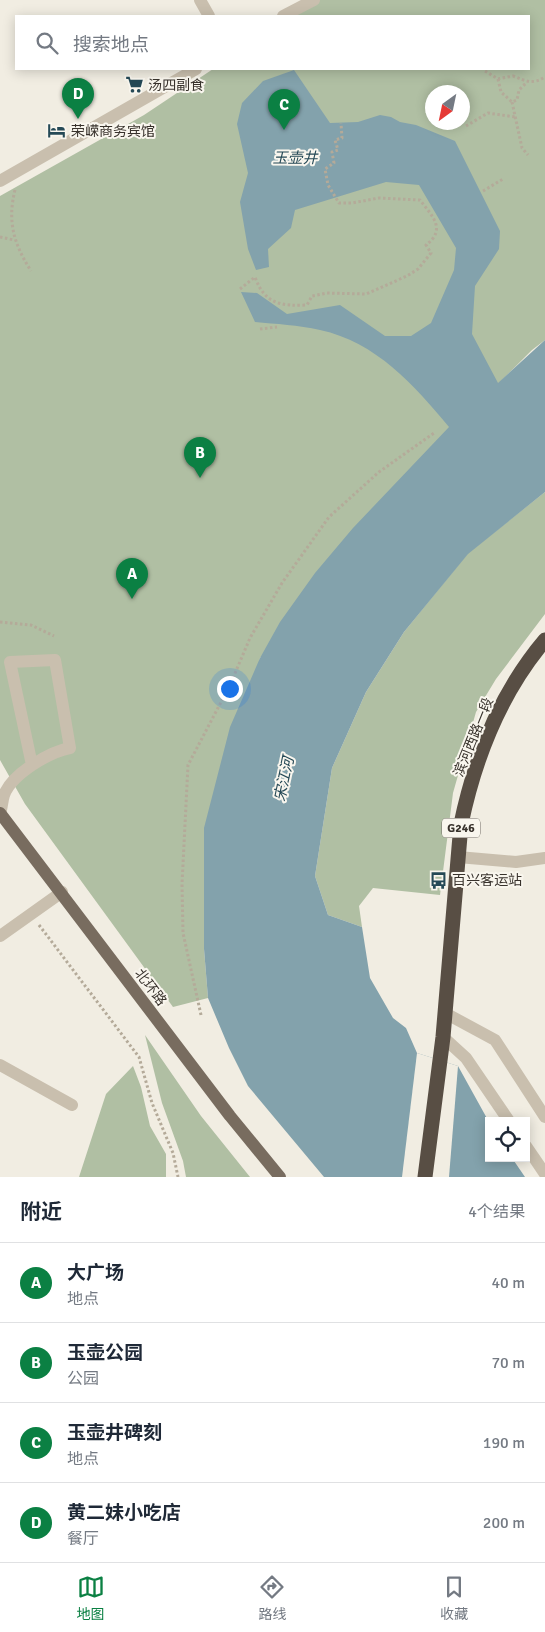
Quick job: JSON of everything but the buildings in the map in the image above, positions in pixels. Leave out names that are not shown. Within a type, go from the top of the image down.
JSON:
[{"type":"highway","name":"滨河西路一段","points":[[443,1037],[461,824],[475,766],[510,691],[545,640]]},
{"type":"highway","name":"G246","points":[[425,1177],[443,1037]]},
{"type":"main road","name":"北环路","points":[[0,814],[62,892],[230,1116],[280,1177]]},
{"type":"street","points":[[200,0],[208,15]]},
{"type":"street","points":[[284,15],[314,0]]},
{"type":"street","points":[[0,181],[194,70]]},
{"type":"street","points":[[0,814],[4,794],[13,782],[32,765],[70,748],[55,660],[10,662],[32,765]]},
{"type":"street","points":[[458,857],[516,862],[545,858]]},
{"type":"street","points":[[0,936],[62,892]]},
{"type":"street","points":[[445,1014],[495,1040],[545,1117]]},
{"type":"street","points":[[443,1037],[466,1058],[506,1117]]},
{"type":"street","points":[[0,1065],[72,1105]]},
{"type":"street","points":[[530,1152],[545,1174]]},
{"type":"path","points":[[485,71],[498,79],[502,92],[512,102],[522,148],[528,155]]},
{"type":"path","points":[[498,79],[513,76],[526,83],[545,77]]},
{"type":"path","points":[[512,102],[517,100],[519,90],[526,83]]},
{"type":"path","points":[[470,124],[488,113],[515,118]]},
{"type":"path","points":[[240,289],[255,277],[259,287],[266,295],[285,306],[308,305],[312,296],[327,293],[366,294],[407,276],[418,269],[431,253],[426,245],[435,239],[437,229],[434,219],[420,200],[379,198],[352,203],[338,203],[328,185],[325,169],[334,163],[332,152],[338,150],[335,140],[342,138],[341,123]]},
{"type":"path","points":[[483,191],[503,179]]},
{"type":"path","points":[[15,188],[10,207],[10,222],[14,240],[31,272]]},
{"type":"path","points":[[0,237],[14,240]]},
{"type":"path","points":[[260,329],[277,327]]},
{"type":"path","points":[[201,1015],[183,933],[182,884],[188,765],[230,685],[250,638],[282,583],[328,517],[379,472],[434,433]]},
{"type":"path","points":[[0,622],[31,625],[54,636]]},
{"type":"path","points":[[30,914],[138,1056],[152,1103],[173,1153],[178,1177]]},
{"type":"green space","points":[[319,0],[545,0],[545,340],[532,350],[498,384],[260,658],[204,949],[208,998],[173,1007],[25,804],[0,760],[0,196],[144,115],[212,70],[530,70],[530,15],[294,15]]},
{"type":"green space","points":[[545,492],[545,614],[496,679],[476,712],[453,793],[440,895],[373,888],[359,906],[362,927],[328,915],[315,876],[332,768],[366,692],[404,632],[468,553]]},
{"type":"green space","points":[[145,1035],[201,1116],[250,1177],[186,1177],[183,1161],[162,1103]]},
{"type":"green space","points":[[133,1066],[141,1087],[150,1126],[166,1154],[166,1177],[79,1177],[106,1094]]},
{"type":"water","points":[[294,70],[330,123],[358,122],[380,115],[416,125],[455,141],[500,231],[499,249],[475,286],[472,334],[498,383],[545,340],[545,492],[468,554],[404,632],[366,692],[332,768],[315,876],[328,915],[362,927],[370,978],[393,1018],[406,1028],[417,1053],[458,1066],[486,1117],[485,1162],[515,1162],[525,1177],[324,1177],[248,1086],[229,1048],[208,998],[204,949],[204,828],[230,727],[260,658],[280,622],[315,573],[353,528],[449,427],[408,381],[392,367],[359,344],[320,330],[255,322],[241,292],[257,293],[287,314],[340,305],[385,336],[411,336],[431,323],[454,270],[456,248],[419,185],[386,182],[295,210],[291,228],[268,249],[269,267],[256,270],[248,249],[240,202],[248,173],[237,124],[242,103],[263,81]]},
{"type":"pier","points":[[417,1053],[458,1066],[449,1177],[402,1177]]},
{"type":"place","name":"汤四副食","points":[[134,85]]},
{"type":"place","name":"黄二妹小吃店","points":[[78,119]]},
{"type":"place","name":"玉壶井碑刻","points":[[284,130]]},
{"type":"place","name":"荣嵘商务宾馆","points":[[57,131]]},
{"type":"place","name":"玉壶公园","points":[[200,478]]},
{"type":"place","name":"大广场","points":[[132,599]]},
{"type":"place","name":"百兴客运站","points":[[438,880]]},
{"type":"water label","name":"玉壶井","points":[[295,158]]},
{"type":"water label","name":"宋江河","points":[[284,779]]}]
